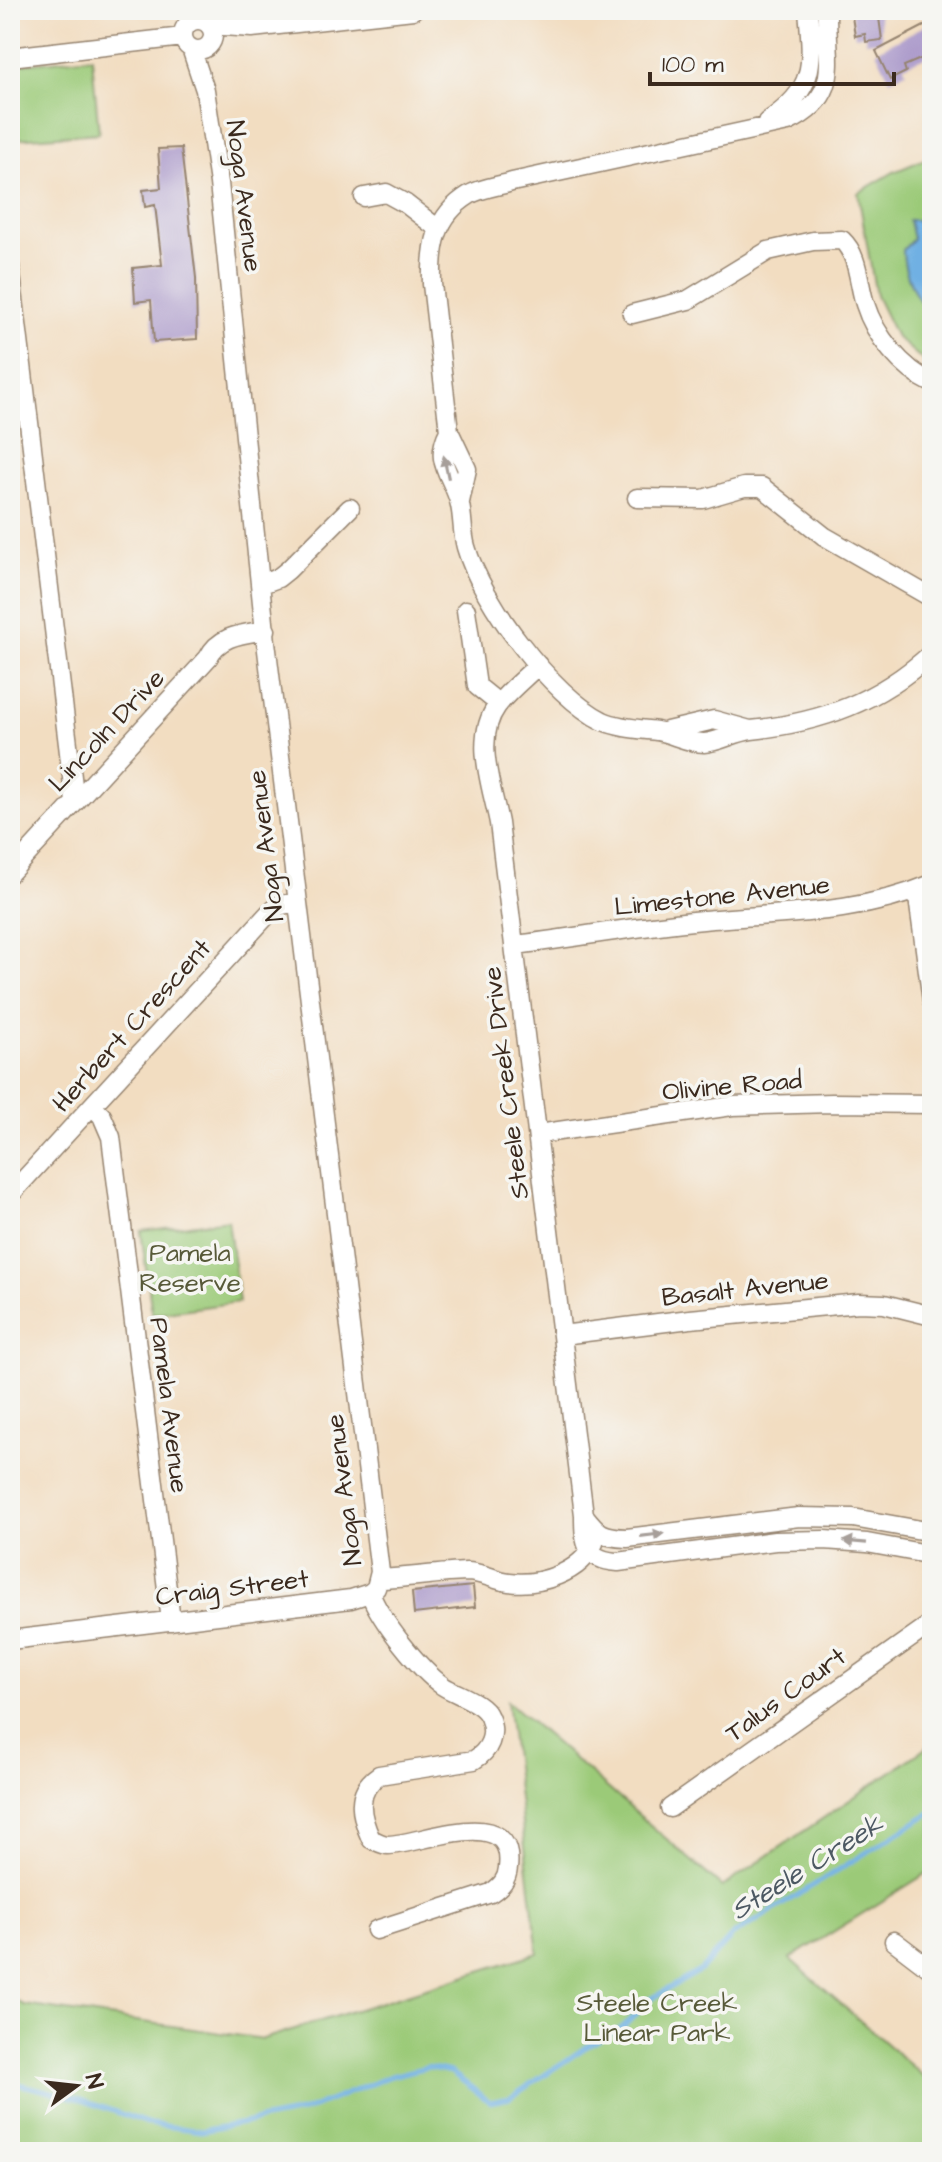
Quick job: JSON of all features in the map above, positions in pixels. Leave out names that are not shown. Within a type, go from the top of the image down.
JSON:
[{"type":"street","points":[[10,57],[199,32],[413,10]]},
{"type":"street","points":[[762,126],[791,105],[802,90],[812,54],[808,10]]},
{"type":"street","points":[[827,10],[831,68],[825,90],[808,112],[788,122],[512,182],[470,194],[437,228],[431,264],[432,284],[449,431],[444,440],[442,461],[460,502],[465,545],[479,582],[510,631],[538,665],[577,702],[604,721],[703,743],[750,730],[816,720],[861,702],[912,671],[932,653]]},
{"type":"street","name":"Noga Avenue","points":[[199,32],[219,183],[266,636],[374,1586]]},
{"type":"street","points":[[810,67],[829,75]]},
{"type":"street","points":[[364,197],[386,193],[437,228]]},
{"type":"street","points":[[632,314],[688,300],[768,251],[813,241],[842,240],[851,249],[873,324],[900,358],[920,377],[932,383]]},
{"type":"street","points":[[10,266],[75,802]]},
{"type":"street","points":[[637,498],[703,499],[744,487],[762,487],[824,536],[932,598]]},
{"type":"street","points":[[262,584],[288,570],[350,508]]},
{"type":"street","points":[[466,610],[477,686],[498,703]]},
{"type":"street","name":"Lincoln Drive","points":[[10,873],[219,643],[229,638],[266,636]]},
{"type":"street","name":"Steele Creek Drive","points":[[538,665],[498,703],[486,725],[486,761],[499,823],[584,1515],[584,1541],[590,1552]]},
{"type":"street","points":[[924,887],[932,1001]]},
{"type":"street","name":"Limestone Avenue","points":[[515,945],[676,923],[847,909],[885,901],[924,887]]},
{"type":"street","name":"Herbert Crescent","points":[[10,1195],[269,913],[279,906],[297,901]]},
{"type":"street","name":"Olivine Road","points":[[538,1134],[732,1106],[932,1104]]},
{"type":"street","name":"Pamela Avenue","points":[[92,1106],[102,1116],[111,1137],[171,1621]]},
{"type":"street","name":"Basalt Avenue","points":[[562,1335],[859,1303],[884,1304],[932,1316]]},
{"type":"street","points":[[584,1515],[598,1533],[627,1538],[799,1517],[853,1518],[932,1532]]},
{"type":"street","points":[[598,1533],[590,1552],[606,1561],[618,1562],[775,1541],[867,1543],[932,1555]]},
{"type":"street","name":"Craig Street","points":[[10,1640],[351,1599],[374,1586],[464,1572],[480,1572],[510,1582],[530,1581],[572,1570],[590,1552]]},
{"type":"street","points":[[374,1586],[377,1609],[398,1638],[435,1679],[483,1708],[489,1717],[492,1732],[490,1745],[484,1754],[474,1760],[379,1775],[370,1781],[363,1792],[361,1807],[371,1839],[386,1845],[467,1830],[486,1831],[501,1840],[508,1851],[509,1863],[501,1886],[491,1893],[376,1930]]},
{"type":"street","name":"Talus Court","points":[[670,1808],[932,1623]]},
{"type":"street","points":[[894,1941],[932,1970]]},
{"type":"green space","points":[[92,57],[99,133],[15,139],[10,65]]},
{"type":"green space","points":[[932,156],[932,368],[896,337],[876,296],[858,193],[894,172]]},
{"type":"green space","name":"Pamela Reserve","points":[[228,1220],[239,1302],[152,1314],[141,1231]]},
{"type":"green space","name":"Steele Creek Linear Park","points":[[507,1701],[722,1887],[932,1744],[932,1870],[790,1959],[932,2084],[932,2152],[10,2152],[10,1997],[24,2005],[263,2039],[538,1953]]},
{"type":"water","points":[[909,220],[932,220],[932,316],[916,294],[905,267],[903,250],[913,239]]},
{"type":"building","points":[[851,10],[878,10],[882,40],[866,42],[865,34],[855,36]]},
{"type":"building","points":[[928,24],[932,35],[932,54],[904,66],[906,72],[890,80],[876,51]]},
{"type":"building","points":[[181,148],[196,278],[197,339],[154,342],[151,300],[135,302],[133,268],[162,265],[155,205],[145,207],[143,190],[161,188],[158,149]]},
{"type":"building","points":[[473,1586],[475,1607],[414,1614],[412,1592]]},
{"type":"waterway","name":"Steele Creek","points":[[10,2082],[76,2098],[150,2124],[201,2131],[301,2112],[391,2076],[427,2067],[451,2072],[490,2102],[510,2098],[586,2047],[624,2026],[651,1999],[701,1970],[733,1935],[932,1812]]}]
